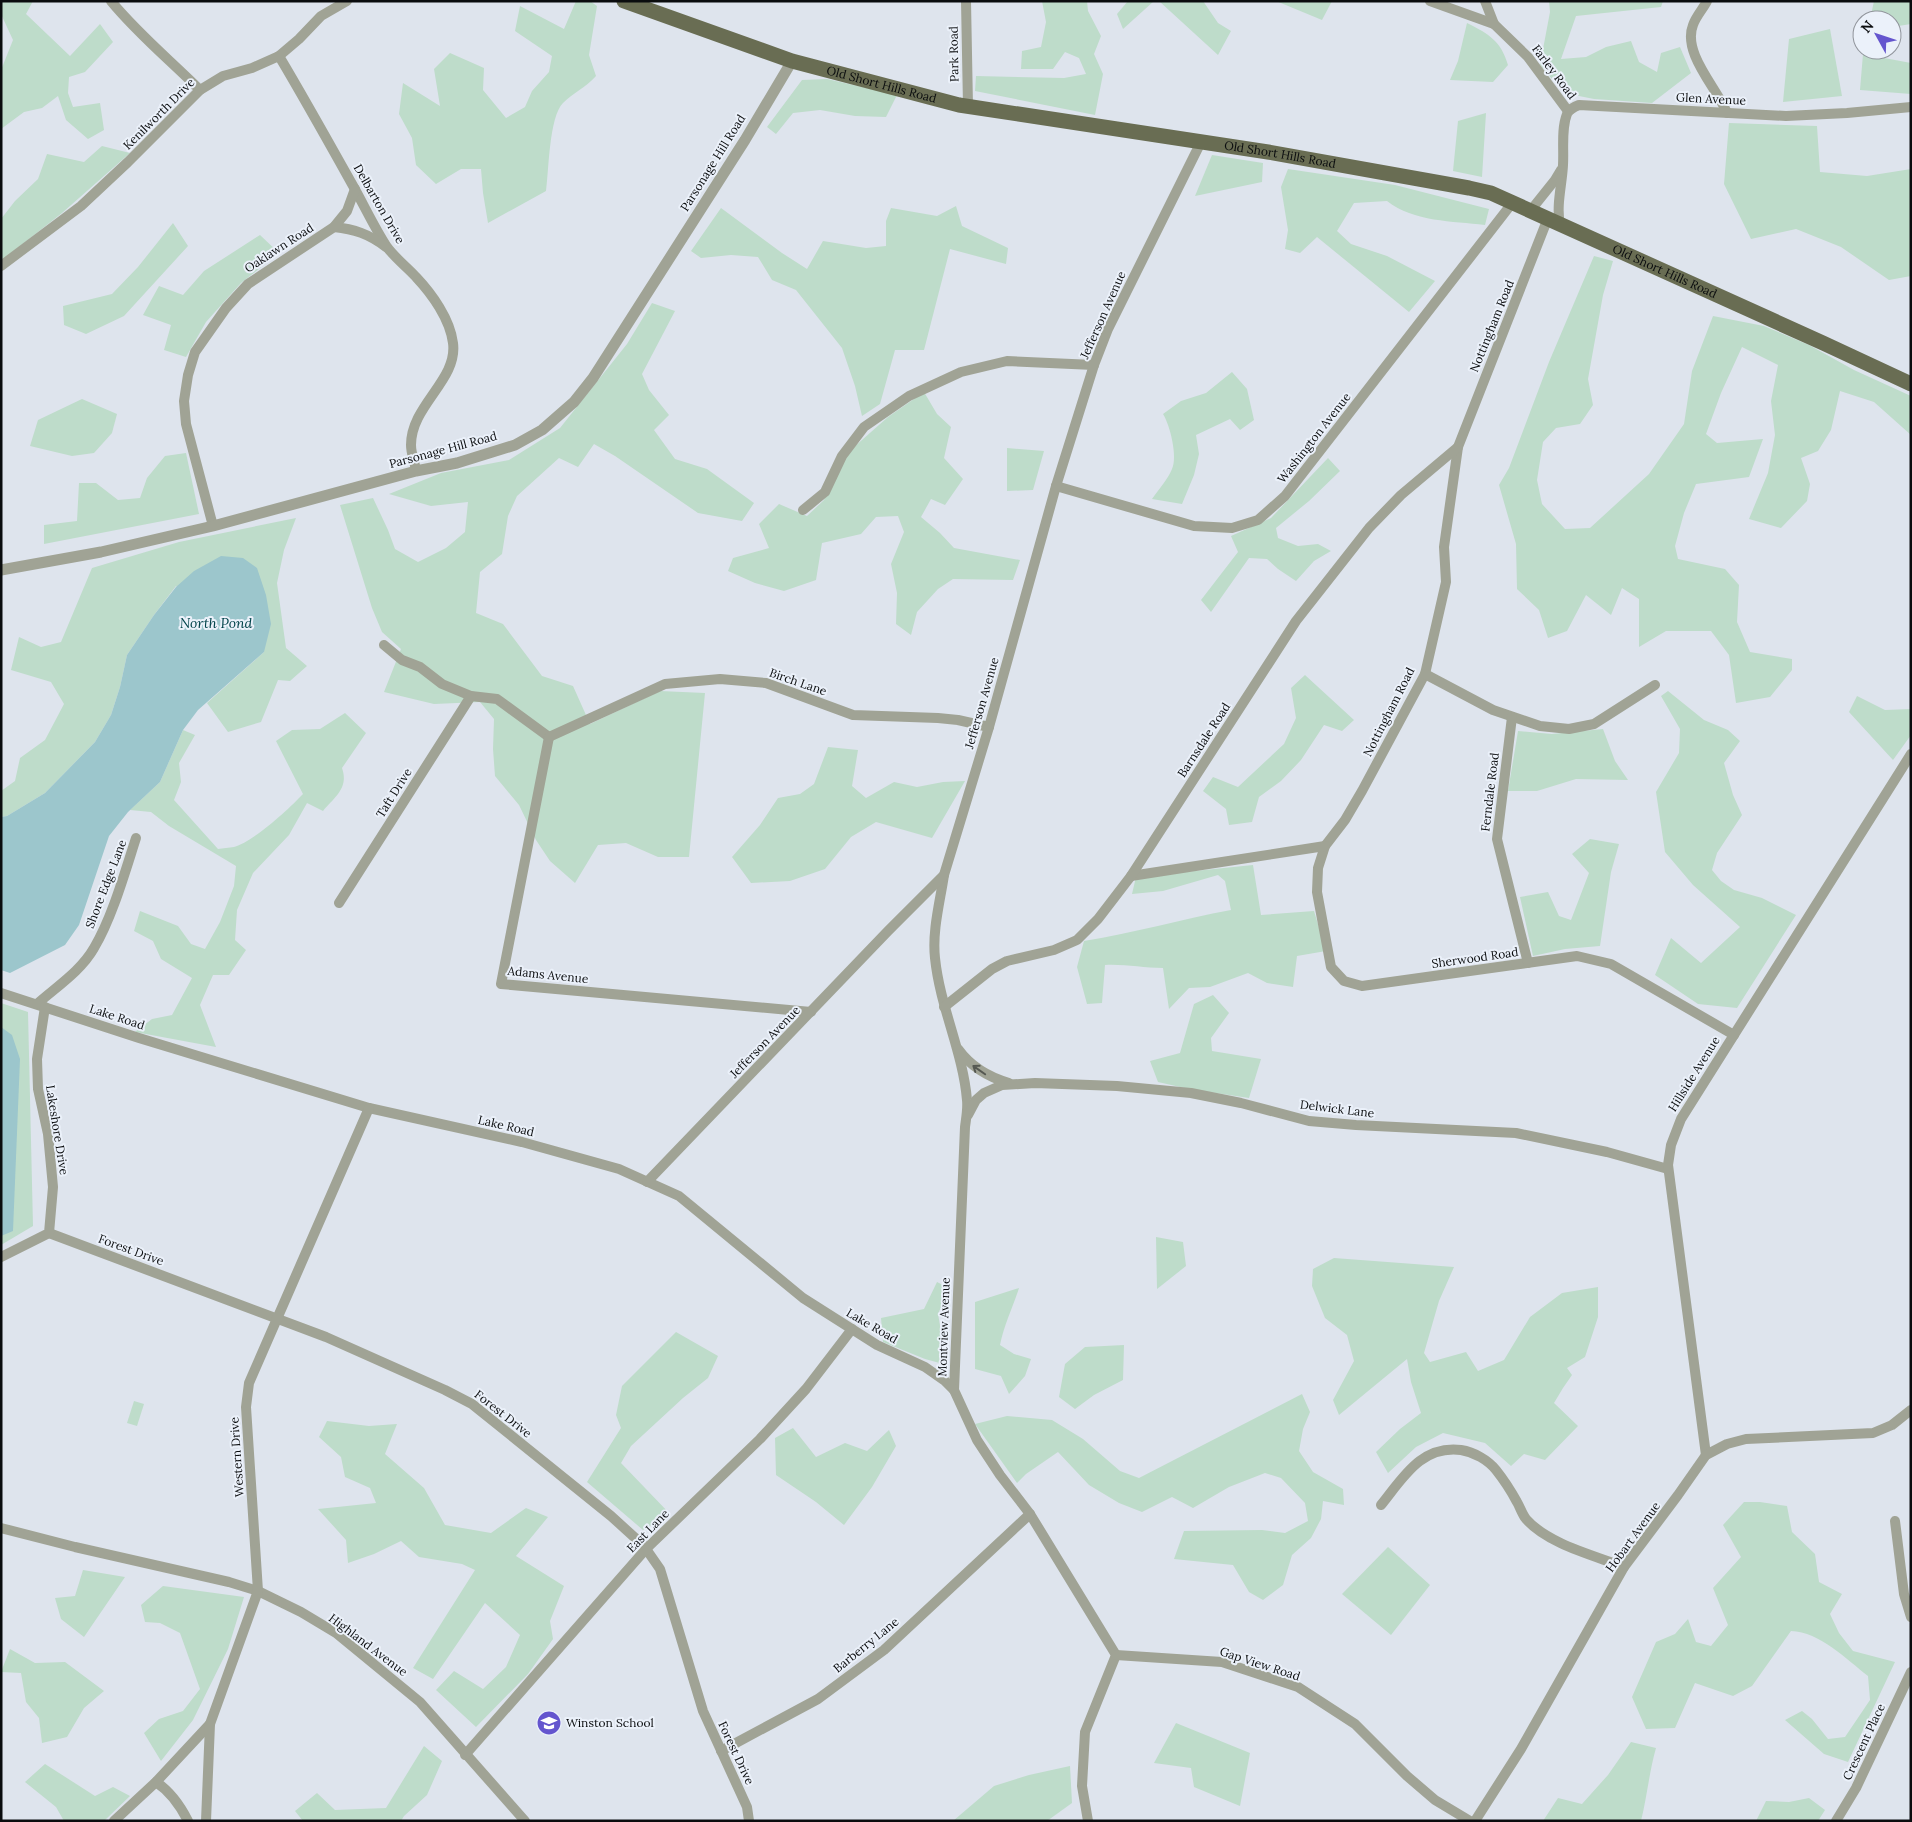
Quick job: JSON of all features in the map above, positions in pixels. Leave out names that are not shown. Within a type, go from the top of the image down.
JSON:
[{"type":"main road","name":"Old Short Hills Road","points":[[624,1],[792,61],[968,106],[1200,142],[1491,193],[1911,384]]},
{"type":"street","points":[[111,1],[128,22],[200,90]]},
{"type":"street","name":"Kenilworth Drive","points":[[1,266],[81,206],[200,90],[223,76],[252,68],[279,56],[322,16],[347,1]]},
{"type":"street","name":"Park Road","points":[[966,1],[968,106]]},
{"type":"street","points":[[1430,1],[1494,24]]},
{"type":"street","name":"Farley Road","points":[[1485,1],[1494,24],[1528,57],[1568,111]]},
{"type":"street","points":[[1707,1],[1693,24],[1691,38],[1700,66],[1722,101],[1727,113]]},
{"type":"street","name":"Delbarton Drive","points":[[279,56],[388,248],[418,279],[438,306],[449,329],[453,343],[451,360],[437,388],[426,402],[415,423],[411,446],[416,471]]},
{"type":"street","name":"Parsonage Hill Road","points":[[1,570],[101,552],[213,526],[416,471],[457,463],[515,445],[542,430],[574,402],[593,378],[792,61]]},
{"type":"street","name":"Glen Avenue","points":[[1568,111],[1579,106],[1795,115],[1847,113],[1911,107]]},
{"type":"street","points":[[1554,221],[1560,198],[1564,125],[1568,111]]},
{"type":"street","name":"Jefferson Avenue","points":[[647,1182],[944,875],[989,728],[1056,486],[1094,365],[1108,330],[1200,142]]},
{"type":"street","points":[[1531,210],[1555,180],[1563,166]]},
{"type":"street","name":"Oaklawn Road","points":[[213,526],[186,424],[184,400],[188,375],[195,352],[226,308],[248,284],[334,228],[347,211],[355,190]]},
{"type":"street","name":"Washington Avenue","points":[[1056,486],[1194,526],[1232,528],[1258,520],[1285,496],[1512,202]]},
{"type":"street","name":"Nottingham Road","points":[[1325,846],[1345,820],[1362,791],[1424,674],[1446,582],[1444,547],[1458,447],[1554,221]]},
{"type":"street","points":[[334,228],[350,229],[365,234],[388,248]]},
{"type":"street","points":[[803,510],[825,492],[842,456],[864,427],[909,396],[961,372],[1007,361],[1094,365]]},
{"type":"street","name":"Barnsdale Road","points":[[944,1007],[975,981],[1008,961],[1054,950],[1078,940],[1098,919],[1131,876],[1296,621],[1375,522],[1422,476],[1458,447]]},
{"type":"street","points":[[384,645],[402,660],[420,667],[442,684],[471,696],[497,699],[549,737]]},
{"type":"street","points":[[1424,674],[1493,710],[1540,726],[1569,729],[1594,724],[1655,684]]},
{"type":"street","name":"Birch Lane","points":[[549,737],[665,684],[720,679],[766,683],[853,715],[945,718],[989,728]]},
{"type":"street","name":"Taft Drive","points":[[339,903],[471,696]]},
{"type":"street","name":"Ferndale Road","points":[[1512,717],[1497,840],[1528,963]]},
{"type":"street","name":"Adams Avenue","points":[[549,737],[501,984],[811,1012]]},
{"type":"street","name":"Hillside Avenue","points":[[1706,1455],[1668,1169],[1671,1144],[1680,1118],[1911,754]]},
{"type":"street","name":"Shore Edge Lane","points":[[41,1006],[94,949],[111,910],[136,838]]},
{"type":"street","points":[[1131,876],[1325,846]]},
{"type":"street","name":"Sherwood Road","points":[[1325,846],[1318,868],[1317,892],[1331,967],[1344,981],[1362,986],[1577,956],[1611,964],[1734,1035]]},
{"type":"street","name":"Montview Avenue","points":[[944,875],[934,936],[935,958],[944,1007],[964,1078],[967,1102],[954,1390],[978,1440],[1000,1475],[1030,1514],[1116,1655]]},
{"type":"street","name":"Lake Road","points":[[1,993],[148,1041],[369,1108],[522,1142],[619,1169],[679,1196],[803,1298],[877,1345],[925,1367],[946,1381],[954,1390]]},
{"type":"street","name":"Lakeshore Drive","points":[[41,1006],[37,1059],[38,1089],[48,1134],[53,1187],[49,1233]]},
{"type":"street","points":[[954,1042],[970,1063],[983,1073],[997,1080],[1013,1083]]},
{"type":"street","name":"Delwick Lane","points":[[965,1127],[971,1109],[984,1093],[1002,1085],[1013,1083],[1118,1086],[1191,1093],[1241,1103],[1309,1121],[1516,1133],[1607,1152],[1668,1169]]},
{"type":"street","name":"Western Drive","points":[[206,1821],[210,1724],[258,1591],[246,1407],[249,1383],[369,1108]]},
{"type":"street","points":[[1,1257],[49,1233]]},
{"type":"street","name":"Forest Drive","points":[[49,1233],[326,1337],[445,1390],[472,1404],[611,1516],[646,1549],[660,1570],[703,1711],[747,1807],[749,1821]]},
{"type":"street","name":"East Lane","points":[[465,1755],[646,1549],[760,1439],[799,1396],[852,1329]]},
{"type":"street","name":"Hobart Avenue","points":[[1476,1821],[1521,1750],[1624,1567],[1706,1455],[1726,1444],[1746,1440],[1873,1433],[1892,1425],[1911,1410]]},
{"type":"street","points":[[1381,1505],[1411,1467],[1420,1459],[1442,1450],[1465,1451],[1476,1455],[1495,1469],[1526,1518],[1549,1538],[1624,1567]]},
{"type":"street","name":"Barberry Lane","points":[[721,1751],[818,1699],[884,1650],[1030,1514]]},
{"type":"street","points":[[1895,1521],[1904,1594],[1911,1617]]},
{"type":"street","name":"Highland Avenue","points":[[1,1528],[229,1582],[258,1591],[301,1612],[344,1639],[420,1702],[525,1821]]},
{"type":"street","points":[[1088,1821],[1082,1786],[1084,1732],[1116,1655]]},
{"type":"street","name":"Gap View Road","points":[[1116,1655],[1222,1662],[1298,1688],[1355,1724],[1407,1776],[1435,1800],[1470,1821]]},
{"type":"street","name":"Crescent Place","points":[[1836,1821],[1856,1788],[1911,1672]]},
{"type":"street","points":[[114,1821],[156,1782],[210,1724]]},
{"type":"street","points":[[156,1782],[165,1788],[179,1804],[188,1821]]},
{"type":"green space","points":[[1,1],[33,1],[26,14],[70,56],[100,24],[113,42],[85,72],[69,77],[68,93],[73,107],[100,103],[104,130],[88,139],[66,120],[58,96],[42,108],[24,112],[1,129],[1,70],[13,40],[1,14]]},
{"type":"green space","points":[[576,1],[590,1],[597,6],[589,55],[596,76],[567,99],[558,110],[550,144],[546,191],[488,223],[481,169],[461,169],[436,184],[416,165],[412,138],[399,114],[403,83],[440,106],[434,69],[450,53],[484,68],[483,90],[506,118],[525,107],[532,91],[549,72],[552,56],[515,31],[520,6],[564,29]]},
{"type":"green space","points":[[1042,1],[1087,1],[1088,11],[1101,36],[1094,54],[1103,74],[1095,115],[975,91],[976,76],[1064,78],[1086,74],[1079,58],[1065,52],[1053,69],[1021,69],[1022,51],[1041,47],[1046,22]]},
{"type":"green space","points":[[1128,1],[1154,1],[1123,29],[1117,14]]},
{"type":"green space","points":[[1159,1],[1203,1],[1218,23],[1231,31],[1218,55]]},
{"type":"green space","points":[[1276,1],[1332,1],[1322,20]]},
{"type":"green space","points":[[1549,1],[1663,1],[1661,7],[1576,16],[1561,59],[1586,57],[1606,47],[1631,41],[1639,62],[1657,72],[1661,53],[1680,47],[1691,73],[1652,103],[1594,99],[1564,93],[1540,65],[1550,12]]},
{"type":"green space","points":[[1874,1],[1911,1],[1911,24],[1902,25],[1902,10],[1872,10]]},
{"type":"green space","points":[[1467,23],[1493,39],[1502,50],[1508,65],[1493,82],[1450,80],[1458,61]]},
{"type":"green space","points":[[1830,29],[1842,96],[1783,102],[1789,39]]},
{"type":"green space","points":[[1862,60],[1895,60],[1911,63],[1911,94],[1860,90]]},
{"type":"green space","points":[[827,79],[897,95],[886,117],[855,116],[820,110],[793,113],[776,134],[767,127],[802,80]]},
{"type":"green space","points":[[1486,113],[1482,177],[1453,171],[1458,121]]},
{"type":"green space","points":[[1729,123],[1817,126],[1820,172],[1867,176],[1911,169],[1911,276],[1889,280],[1841,247],[1796,229],[1751,239],[1724,184]]},
{"type":"green space","points":[[102,146],[130,153],[62,213],[1,261],[1,219],[15,201],[38,179],[47,154],[84,162]]},
{"type":"green space","points":[[1212,155],[1263,163],[1262,182],[1195,196]]},
{"type":"green space","points":[[1288,169],[1395,185],[1489,209],[1485,225],[1421,217],[1398,208],[1387,201],[1354,203],[1337,231],[1351,244],[1387,256],[1435,281],[1409,312],[1317,237],[1300,253],[1285,249],[1288,230],[1281,187]]},
{"type":"green space","points":[[956,206],[962,226],[1008,248],[1006,264],[950,249],[924,350],[895,350],[880,404],[862,416],[855,386],[842,348],[796,290],[772,280],[758,257],[731,255],[701,258],[691,251],[721,208],[807,269],[823,241],[866,248],[886,246],[886,221],[891,208],[937,216]]},
{"type":"green space","points":[[173,223],[188,246],[124,316],[86,334],[64,325],[63,306],[112,294],[138,267]]},
{"type":"green space","points":[[260,235],[279,253],[241,283],[206,322],[186,357],[164,350],[171,325],[143,315],[159,286],[183,295],[204,271]]},
{"type":"green space","points":[[1594,256],[1613,261],[1603,295],[1588,379],[1593,405],[1580,424],[1556,428],[1543,442],[1537,480],[1542,504],[1565,529],[1590,528],[1649,474],[1684,424],[1692,371],[1713,316],[1764,326],[1809,345],[1854,370],[1911,396],[1911,435],[1874,402],[1840,391],[1831,430],[1818,451],[1801,458],[1810,484],[1807,501],[1781,528],[1749,519],[1768,473],[1775,435],[1771,401],[1778,365],[1742,347],[1721,393],[1706,434],[1717,443],[1763,439],[1749,477],[1696,484],[1684,513],[1675,546],[1678,559],[1725,569],[1739,585],[1737,622],[1750,652],[1792,659],[1792,670],[1770,697],[1736,703],[1729,655],[1711,631],[1666,631],[1639,647],[1639,599],[1622,588],[1611,615],[1586,595],[1567,631],[1548,638],[1539,610],[1517,589],[1516,544],[1499,485],[1509,468],[1549,362]]},
{"type":"green space","points":[[652,303],[675,311],[642,374],[649,390],[669,415],[654,430],[675,459],[707,469],[754,503],[742,521],[698,513],[615,456],[594,444],[578,467],[559,458],[517,496],[508,516],[502,554],[480,572],[476,613],[503,624],[542,676],[573,686],[590,724],[660,691],[705,693],[689,857],[658,857],[626,843],[598,845],[575,883],[550,861],[536,840],[519,805],[495,776],[493,749],[494,719],[480,702],[434,704],[384,692],[401,649],[382,632],[372,608],[340,505],[373,498],[395,549],[418,562],[446,548],[465,532],[468,502],[431,506],[389,494],[441,473],[509,460],[560,428],[627,344]]},
{"type":"green space","points":[[1232,372],[1247,389],[1254,420],[1240,430],[1230,419],[1196,435],[1199,454],[1194,475],[1182,504],[1152,499],[1174,464],[1172,441],[1163,414],[1181,401],[1206,393]]},
{"type":"green space","points":[[924,392],[937,414],[951,427],[944,458],[963,479],[945,505],[931,499],[921,517],[954,548],[1020,560],[1013,580],[953,579],[938,589],[917,612],[911,635],[896,624],[897,593],[891,564],[904,532],[898,516],[876,517],[861,534],[822,543],[816,580],[784,591],[755,583],[728,571],[733,558],[769,548],[759,524],[779,504],[807,516],[824,500],[845,455],[888,417]]},
{"type":"green space","points":[[82,399],[117,414],[112,433],[94,453],[72,456],[30,446],[38,420]]},
{"type":"green space","points":[[1007,448],[1044,451],[1033,490],[1007,491]]},
{"type":"green space","points":[[186,453],[199,514],[44,544],[44,525],[77,521],[79,483],[96,483],[118,500],[140,498],[147,478],[165,456]]},
{"type":"green space","points":[[1328,458],[1340,471],[1309,501],[1276,528],[1278,538],[1298,546],[1318,544],[1331,551],[1314,561],[1296,581],[1267,559],[1249,558],[1211,612],[1201,600],[1238,552],[1231,536],[1271,518]]},
{"type":"green space","points":[[296,518],[284,550],[277,583],[286,648],[307,666],[290,681],[278,680],[261,722],[228,732],[207,703],[264,652],[176,586],[127,655],[111,715],[95,742],[45,793],[7,816],[1,817],[1,791],[15,781],[20,758],[45,740],[64,704],[51,682],[11,670],[19,637],[41,647],[61,642],[92,568],[179,542]]},
{"type":"green space","points":[[1305,675],[1354,720],[1342,731],[1324,725],[1301,760],[1281,781],[1259,797],[1252,822],[1229,825],[1226,809],[1203,791],[1213,777],[1238,787],[1284,744],[1296,718],[1291,688]]},
{"type":"green space","points":[[1668,691],[1704,720],[1728,730],[1740,741],[1724,763],[1733,795],[1742,815],[1717,853],[1712,870],[1721,881],[1734,890],[1762,898],[1796,915],[1737,1008],[1698,1004],[1655,975],[1671,938],[1701,963],[1740,927],[1693,885],[1665,852],[1656,792],[1679,753],[1680,729],[1661,696]]},
{"type":"green space","points":[[1857,696],[1885,710],[1911,709],[1911,735],[1893,760],[1849,712]]},
{"type":"green space","points":[[345,713],[366,733],[342,768],[344,781],[340,792],[323,811],[307,803],[289,835],[253,873],[237,910],[235,940],[246,950],[229,975],[213,975],[200,1005],[216,1047],[135,1032],[152,1019],[172,1015],[192,978],[161,959],[153,941],[134,931],[140,911],[178,926],[191,944],[205,949],[220,922],[234,886],[236,866],[169,826],[151,812],[130,810],[160,782],[183,730],[195,735],[179,763],[181,782],[174,800],[218,849],[242,844],[270,824],[303,794],[276,741],[292,730],[320,729]]},
{"type":"green space","points":[[1603,729],[1615,761],[1628,780],[1576,779],[1537,791],[1508,791],[1518,731],[1552,734]]},
{"type":"green space","points":[[828,747],[858,750],[852,786],[866,798],[894,782],[917,787],[943,782],[965,781],[932,838],[876,822],[851,837],[825,869],[790,881],[751,883],[732,857],[760,825],[778,798],[800,794],[814,784]]},
{"type":"green space","points":[[1590,839],[1619,844],[1611,872],[1600,946],[1565,949],[1533,956],[1520,897],[1548,892],[1559,916],[1571,920],[1589,873],[1572,854]]},
{"type":"green space","points":[[1253,865],[1261,915],[1314,911],[1326,951],[1297,956],[1293,987],[1267,983],[1248,973],[1210,987],[1189,988],[1169,1009],[1163,968],[1105,965],[1102,1003],[1087,1004],[1077,967],[1084,941],[1231,910],[1225,881],[1218,875],[1163,891],[1132,894],[1136,877]]},
{"type":"green space","points":[[1213,995],[1229,1013],[1211,1038],[1212,1051],[1261,1059],[1249,1098],[1189,1089],[1158,1082],[1150,1061],[1180,1053],[1194,1004]]},
{"type":"green space","points":[[1,1003],[28,1012],[33,1226],[1,1245]]},
{"type":"green space","points":[[1156,1237],[1183,1242],[1186,1266],[1157,1289]]},
{"type":"green space","points":[[1334,1258],[1454,1267],[1439,1301],[1424,1353],[1430,1362],[1466,1352],[1478,1371],[1504,1360],[1530,1317],[1562,1293],[1598,1287],[1598,1317],[1585,1357],[1567,1368],[1572,1375],[1554,1403],[1578,1426],[1545,1460],[1524,1454],[1511,1466],[1485,1443],[1443,1433],[1416,1447],[1388,1473],[1376,1452],[1400,1429],[1421,1413],[1411,1382],[1407,1359],[1339,1415],[1333,1400],[1354,1361],[1347,1335],[1325,1318],[1312,1286],[1313,1269]]},
{"type":"green space","points":[[937,1282],[949,1288],[938,1314],[947,1365],[925,1359],[883,1342],[881,1318],[924,1309]]},
{"type":"green space","points":[[1019,1288],[1000,1345],[1014,1354],[1031,1359],[1025,1376],[1009,1394],[1001,1376],[975,1369],[975,1302]]},
{"type":"green space","points":[[676,1332],[718,1356],[708,1378],[683,1398],[631,1446],[621,1463],[670,1514],[643,1530],[587,1482],[621,1428],[616,1415],[622,1386]]},
{"type":"green space","points":[[1124,1345],[1123,1380],[1094,1395],[1075,1409],[1059,1397],[1065,1364],[1085,1347]]},
{"type":"green space","points":[[1302,1394],[1310,1412],[1303,1429],[1299,1451],[1313,1472],[1343,1489],[1344,1505],[1323,1501],[1321,1519],[1311,1538],[1292,1555],[1283,1585],[1263,1600],[1249,1592],[1233,1565],[1174,1559],[1184,1531],[1262,1530],[1285,1533],[1308,1521],[1305,1503],[1281,1478],[1265,1473],[1229,1487],[1193,1508],[1172,1497],[1142,1512],[1119,1503],[1089,1485],[1058,1452],[1026,1474],[1017,1483],[975,1424],[1007,1416],[1052,1420],[1083,1439],[1120,1471],[1139,1478]]},
{"type":"green space","points":[[134,1401],[144,1404],[137,1426],[127,1423]]},
{"type":"green space","points":[[327,1421],[369,1426],[397,1424],[385,1454],[424,1488],[445,1525],[491,1533],[526,1508],[548,1517],[516,1556],[564,1586],[550,1621],[553,1639],[528,1674],[476,1727],[436,1690],[454,1671],[483,1689],[506,1667],[520,1635],[485,1603],[433,1679],[413,1668],[475,1570],[462,1564],[419,1557],[401,1541],[374,1554],[348,1563],[346,1540],[318,1509],[376,1503],[370,1488],[345,1477],[341,1457],[319,1437]]},
{"type":"green space","points":[[793,1428],[816,1457],[845,1443],[867,1451],[889,1430],[896,1446],[872,1487],[844,1525],[816,1502],[776,1475],[775,1438]]},
{"type":"green space","points":[[1744,1502],[1787,1506],[1792,1532],[1815,1554],[1819,1582],[1842,1594],[1830,1614],[1839,1633],[1853,1651],[1895,1662],[1848,1762],[1824,1754],[1785,1720],[1802,1711],[1812,1719],[1828,1739],[1845,1737],[1870,1700],[1868,1676],[1842,1655],[1812,1636],[1791,1631],[1752,1686],[1733,1696],[1695,1683],[1675,1728],[1646,1729],[1632,1697],[1656,1642],[1675,1634],[1688,1619],[1696,1642],[1711,1646],[1728,1625],[1713,1588],[1741,1557],[1723,1525]]},
{"type":"green space","points":[[1388,1547],[1430,1585],[1391,1635],[1342,1594]]},
{"type":"green space","points":[[83,1570],[125,1577],[84,1637],[61,1619],[55,1598],[75,1596]]},
{"type":"green space","points":[[163,1586],[244,1597],[228,1649],[193,1720],[161,1761],[144,1733],[159,1719],[183,1711],[200,1689],[180,1633],[160,1623],[145,1622],[141,1605]]},
{"type":"green space","points":[[10,1649],[35,1663],[65,1662],[104,1691],[84,1708],[67,1737],[42,1743],[39,1718],[26,1702],[21,1673],[1,1672]]},
{"type":"green space","points":[[1176,1723],[1250,1753],[1240,1806],[1194,1787],[1191,1768],[1154,1763]]},
{"type":"green space","points":[[1631,1742],[1656,1748],[1641,1821],[1543,1821],[1558,1798],[1582,1804],[1608,1775]]},
{"type":"green space","points":[[424,1746],[442,1761],[427,1795],[401,1821],[303,1821],[295,1811],[317,1793],[335,1810],[386,1808]]},
{"type":"green space","points":[[45,1764],[95,1796],[113,1787],[130,1796],[104,1821],[64,1821],[56,1807],[25,1782]]},
{"type":"green space","points":[[1070,1766],[1072,1803],[1047,1821],[953,1821],[994,1786],[1029,1775]]},
{"type":"green space","points":[[1809,1798],[1825,1810],[1818,1821],[1756,1821],[1766,1801],[1789,1802]]},
{"type":"water","name":"North Pond","points":[[221,556],[243,558],[257,568],[266,595],[271,624],[264,652],[198,710],[183,730],[160,782],[128,812],[109,836],[79,925],[65,945],[10,973],[1,970],[1,817],[7,816],[45,793],[95,742],[111,715],[127,655],[154,615],[176,587],[194,571]]},
{"type":"water","points":[[1,1027],[12,1035],[20,1059],[13,1231],[1,1236]]},
{"type":"place","name":"Winston School","points":[[549,1723]]}]
